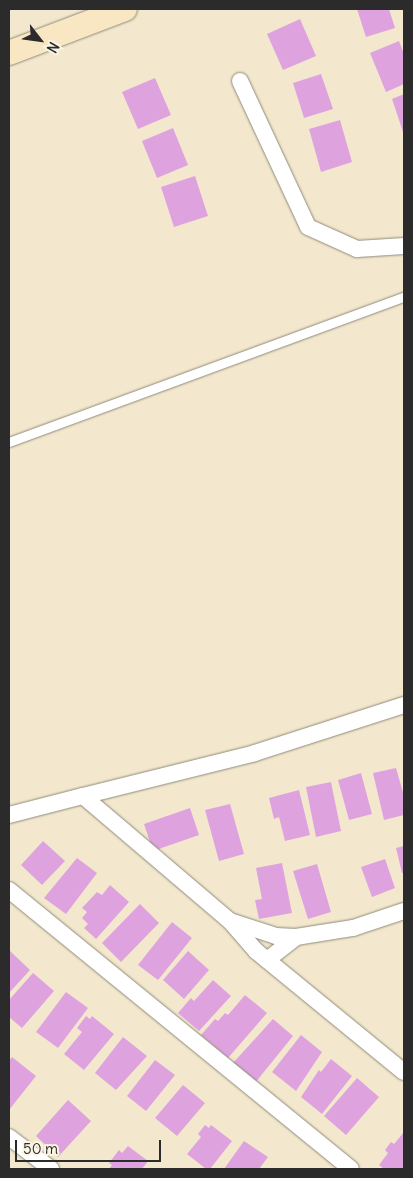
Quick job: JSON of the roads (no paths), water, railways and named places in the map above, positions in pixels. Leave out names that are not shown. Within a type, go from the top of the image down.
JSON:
[{"type":"street","points":[[9,53],[124,9]]},
{"type":"street","points":[[240,82],[308,227],[357,249],[404,246]]},
{"type":"street","points":[[9,815],[255,753],[404,705]]},
{"type":"street","points":[[83,796],[230,921],[239,935],[267,960],[404,1072]]},
{"type":"street","points":[[9,890],[350,1169]]},
{"type":"street","points":[[230,921],[276,936],[296,937],[353,928],[404,911]]},
{"type":"street","points":[[267,960],[296,937]]},
{"type":"street","points":[[9,1136],[51,1169]]},
{"type":"lane","points":[[9,442],[404,297]]}]
